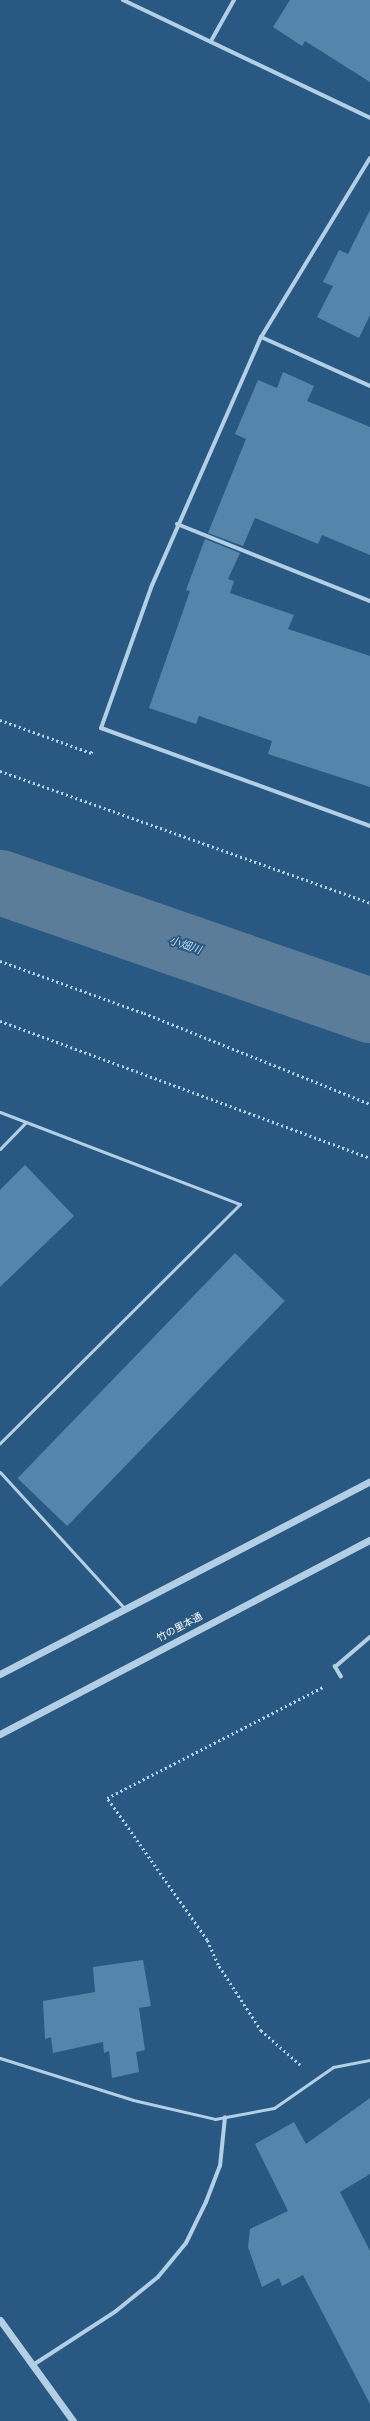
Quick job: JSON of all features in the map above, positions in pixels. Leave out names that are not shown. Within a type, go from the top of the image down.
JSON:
[{"type":"street","points":[[123,0],[370,118]]},
{"type":"street","points":[[211,41],[234,0]]},
{"type":"street","points":[[370,158],[261,337],[177,524],[152,585],[100,728],[370,826]]},
{"type":"street","points":[[261,337],[370,386]]},
{"type":"street","points":[[177,524],[370,601]]},
{"type":"street","points":[[0,1674],[124,1608],[370,1482]]},
{"type":"street","name":"竹の里本通","points":[[0,1734],[370,1540]]},
{"type":"street","points":[[341,1678],[336,1667],[370,1637]]},
{"type":"street","points":[[33,2365],[116,2311],[158,2277],[186,2243],[206,2202],[220,2166],[225,2117]]},
{"type":"street","points":[[0,2320],[73,2421]]},
{"type":"lane","points":[[0,1112],[240,1204],[0,1443]]},
{"type":"lane","points":[[0,1149],[26,1122]]},
{"type":"lane","points":[[0,1472],[124,1608]]},
{"type":"lane","points":[[0,2058],[133,2100],[215,2119],[274,2108],[333,2068],[370,2060]]},
{"type":"path","points":[[0,720],[91,753],[100,728]]},
{"type":"path","points":[[0,772],[370,903]]},
{"type":"path","points":[[0,961],[144,1013],[370,1104]]},
{"type":"path","points":[[0,1021],[370,1158]]},
{"type":"path","points":[[316,2080],[261,2031],[218,1965],[207,1940],[107,1798],[341,1678]]},
{"type":"building","points":[[290,0],[370,0],[370,82],[305,41],[302,46],[273,27]]},
{"type":"building","points":[[370,210],[370,315],[359,338],[317,317],[333,286],[323,282],[339,250],[348,254]]},
{"type":"building","points":[[283,372],[314,386],[307,401],[370,427],[370,555],[322,535],[318,544],[255,518],[243,546],[208,533],[246,439],[235,434],[258,380],[277,388]]},
{"type":"building","points":[[205,539],[240,553],[228,579],[234,581],[230,593],[294,615],[288,629],[370,656],[370,787],[268,754],[272,741],[199,716],[196,724],[149,708],[190,591],[186,590]]},
{"type":"building","points":[[25,1165],[74,1216],[0,1287],[0,1190]]},
{"type":"building","points":[[235,1253],[285,1301],[67,1526],[18,1478]]},
{"type":"building","points":[[143,1960],[151,2006],[139,2008],[145,2050],[136,2052],[139,2072],[112,2078],[109,2051],[104,2053],[103,2042],[53,2053],[51,2037],[45,2039],[43,2001],[95,1992],[93,1967]]},
{"type":"building","points":[[370,2098],[370,2174],[340,2192],[370,2251],[370,2404],[303,2275],[282,2286],[279,2278],[262,2287],[248,2247],[250,2229],[288,2211],[255,2144],[294,2122],[306,2144]]},
{"type":"waterway","name":"小畑川","points":[[0,882],[370,1010]]}]
